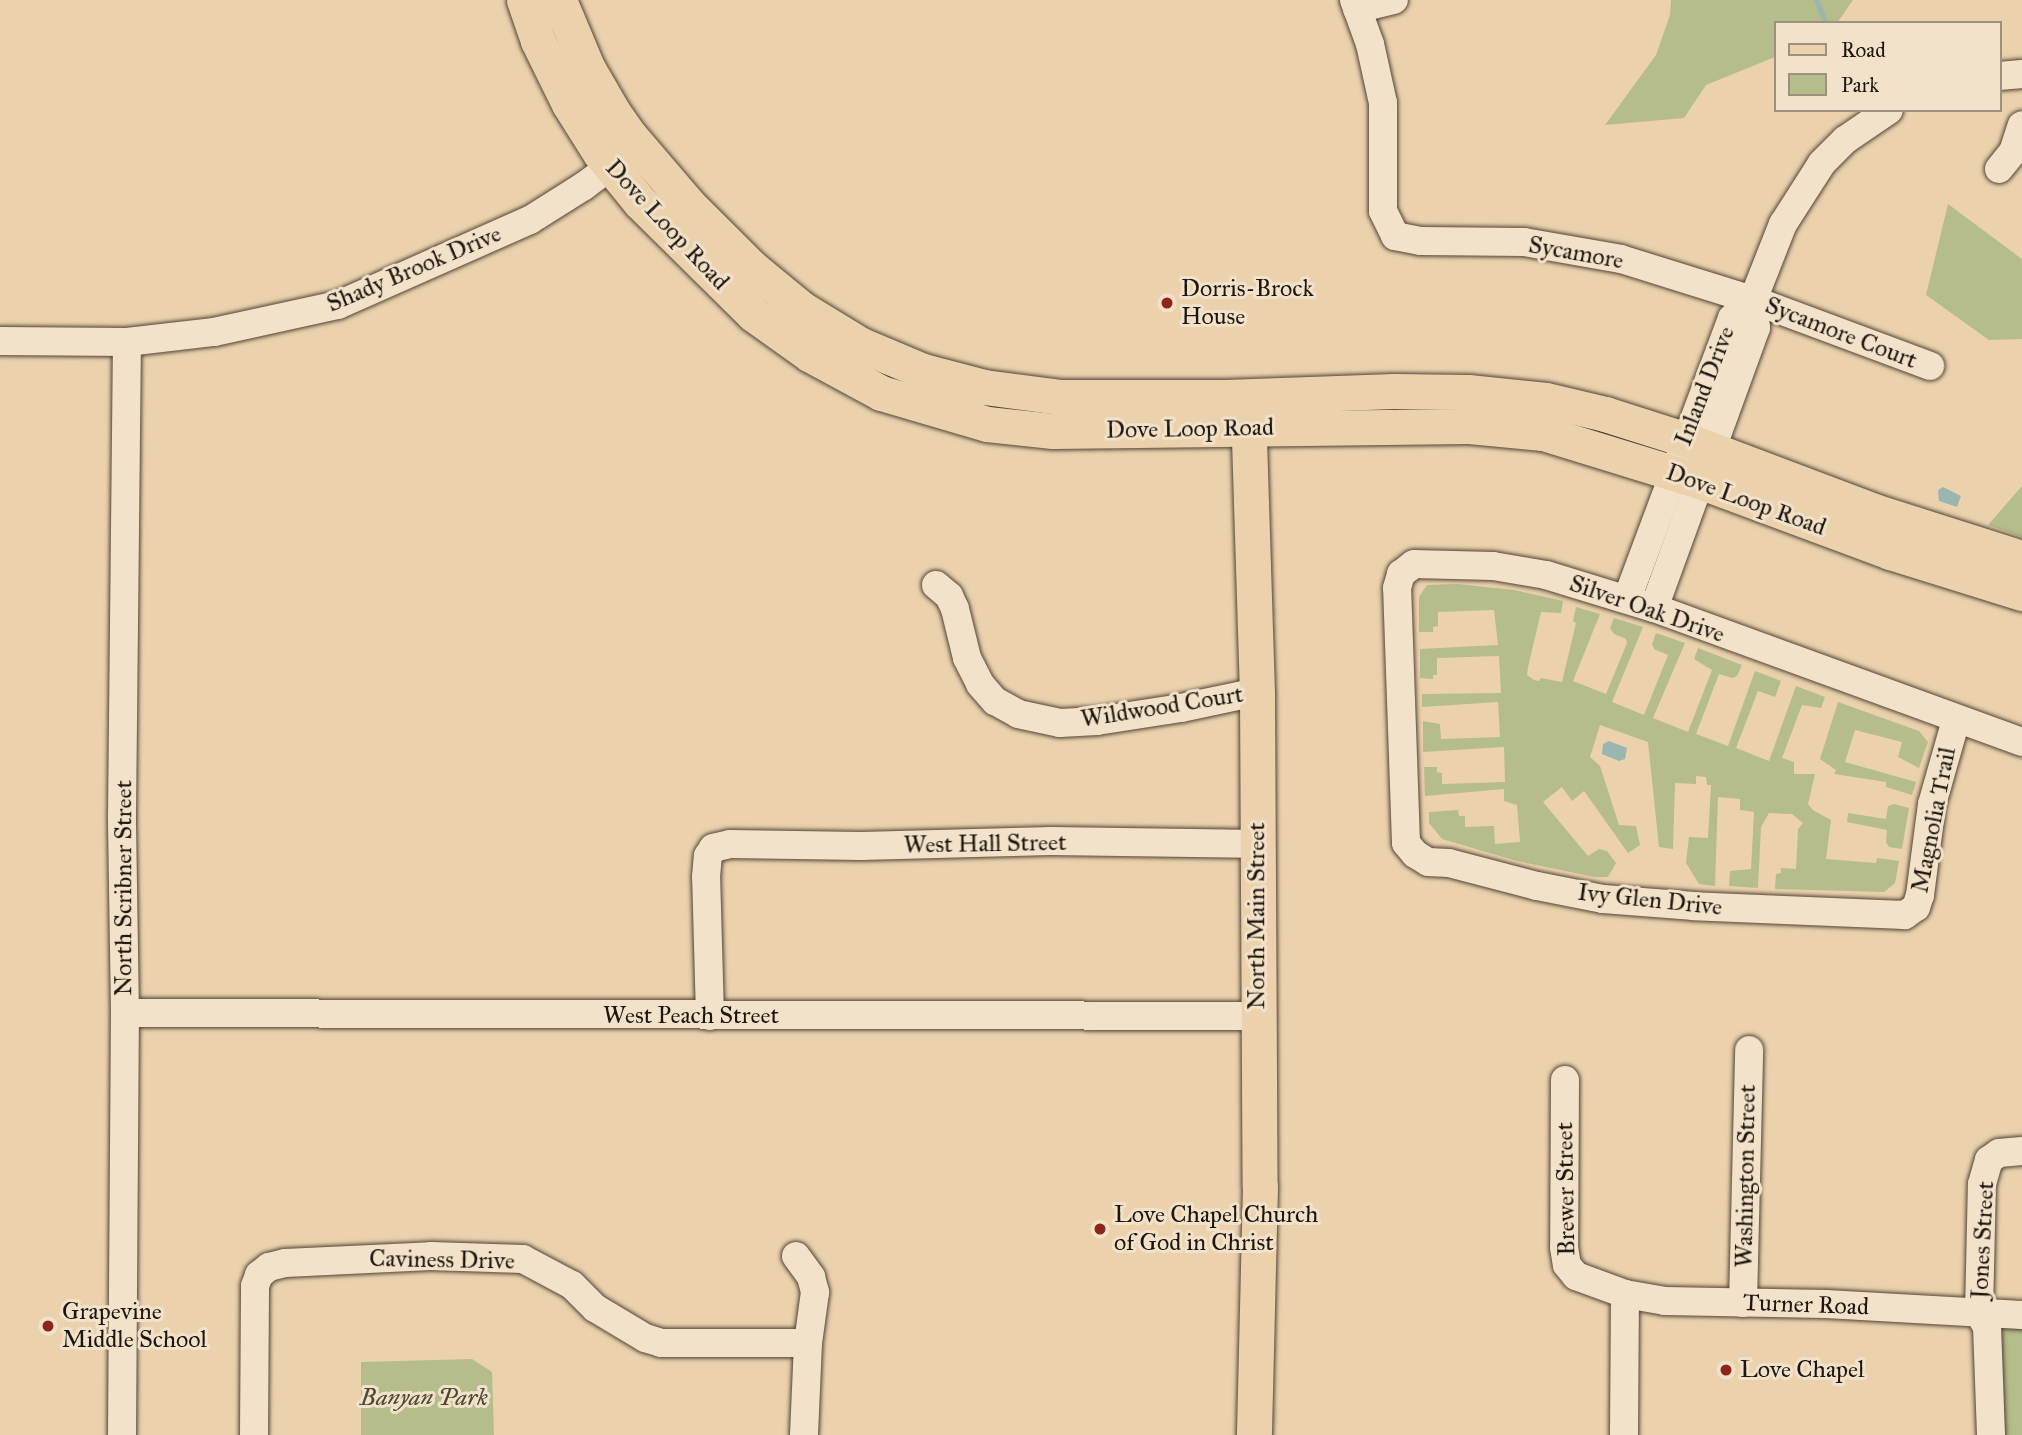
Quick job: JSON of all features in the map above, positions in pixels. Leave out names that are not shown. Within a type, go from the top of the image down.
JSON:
[{"type":"main road","name":"Dove Loop Road","points":[[524,0],[556,81],[624,156],[690,205],[775,288],[827,326],[895,360],[935,375],[1024,394],[1543,433],[1686,477],[1890,552],[2022,593]]},
{"type":"main road","name":"Dove Loop Road","points":[[559,0],[598,88],[624,156]]},
{"type":"main road","name":"Dove Loop Road","points":[[1248,412],[1394,391],[1468,392],[1546,400],[1605,414],[1697,444],[1877,512],[2022,558]]},
{"type":"main road","name":"North Main Street","points":[[1248,412],[1257,692],[1260,1186],[1254,1435]]},
{"type":"street","points":[[1355,5],[1394,0]]},
{"type":"street","name":"Sycamore","points":[[1355,5],[1370,44],[1383,103],[1383,211],[1395,236],[1421,241],[1524,242],[1621,259],[1752,300]]},
{"type":"street","points":[[2001,76],[2022,74]]},
{"type":"street","name":"Inland Drive","points":[[1654,608],[1686,477],[1697,444],[1756,328],[1752,300],[1783,224],[1822,163],[1845,140],[1886,112]]},
{"type":"street","points":[[1998,169],[2012,152],[2022,125]]},
{"type":"street","name":"Shady Brook Drive","points":[[0,341],[127,342],[214,332],[338,305],[530,220],[624,156]]},
{"type":"street","name":"Sycamore Court","points":[[1752,300],[1930,366]]},
{"type":"street","name":"North Scribner Street","points":[[122,1435],[125,1013],[122,815],[127,342]]},
{"type":"street","name":"Inland Drive","points":[[1627,599],[1686,477]]},
{"type":"street","name":"Silver Oak Drive","points":[[1406,843],[1397,589],[1401,575],[1414,565],[1506,568],[1546,575],[1654,608],[2022,742]]},
{"type":"street","name":"Wildwood Court","points":[[936,585],[949,596],[955,609],[967,658],[981,684],[995,701],[1018,714],[1060,723],[1097,721],[1181,708],[1257,692]]},
{"type":"street","name":"Magnolia Trail","points":[[1905,915],[1916,907],[1920,895],[1932,804],[1956,720]]},
{"type":"street","name":"West Hall Street","points":[[710,1016],[706,877],[708,856],[713,848],[730,844],[862,846],[1051,841],[1257,844]]},
{"type":"street","name":"Ivy Glen Drive","points":[[1406,843],[1415,854],[1428,862],[1449,863],[1537,886],[1603,899],[1695,906],[1905,915]]},
{"type":"street","name":"West Peach Street","points":[[125,1013],[1257,1016]]},
{"type":"street","name":"Washington Street","points":[[1743,1303],[1749,1050]]},
{"type":"street","name":"Brewer Street","points":[[1565,1080],[1564,1247],[1567,1265],[1576,1276],[1593,1283]]},
{"type":"street","name":"Jones Street","points":[[1979,1313],[1982,1184],[1989,1160],[1999,1153],[2022,1151]]},
{"type":"street","name":"Caviness Drive","points":[[254,1435],[255,1286],[258,1275],[269,1267],[285,1263],[430,1256],[523,1259],[572,1285],[596,1308],[645,1338],[661,1343],[808,1343]]},
{"type":"street","points":[[796,1256],[811,1277],[815,1292],[808,1343],[804,1435]]},
{"type":"street","name":"Turner Road","points":[[1593,1283],[1625,1294],[1665,1301],[2022,1315]]},
{"type":"street","points":[[1624,1435],[1625,1294]]},
{"type":"street","points":[[1979,1313],[1987,1327],[1991,1435]]},
{"type":"green space","points":[[1671,0],[1853,0],[1838,21],[1773,21],[1773,58],[1706,85],[1684,118],[1605,125],[1656,55],[1670,15]]},
{"type":"green space","points":[[1948,204],[2022,259],[2022,339],[1989,340],[1926,295]]},
{"type":"green space","points":[[2022,486],[2022,537],[1988,525]]},
{"type":"green space","points":[[1457,584],[1514,590],[1563,601],[1561,613],[1541,612],[1527,675],[1534,680],[1539,681],[1541,678],[1562,682],[1576,623],[1573,621],[1576,607],[1600,614],[1573,681],[1606,694],[1627,643],[1626,639],[1614,634],[1610,628],[1614,618],[1643,627],[1612,702],[1644,715],[1668,655],[1654,649],[1652,644],[1656,633],[1685,643],[1653,718],[1688,732],[1712,670],[1694,659],[1698,648],[1742,665],[1737,676],[1732,678],[1719,674],[1696,734],[1728,746],[1755,671],[1781,681],[1775,697],[1758,691],[1736,748],[1769,761],[1796,686],[1825,697],[1821,708],[1802,705],[1782,758],[1794,762],[1794,774],[1815,774],[1808,804],[1831,820],[1826,859],[1876,863],[1877,858],[1899,861],[1895,883],[1884,892],[1775,889],[1776,874],[1781,873],[1781,868],[1796,869],[1798,829],[1803,823],[1792,814],[1769,813],[1761,827],[1758,888],[1729,886],[1730,871],[1751,869],[1754,812],[1740,810],[1740,799],[1718,797],[1715,886],[1699,884],[1686,863],[1689,837],[1708,838],[1711,785],[1707,785],[1706,777],[1696,776],[1696,784],[1675,783],[1673,849],[1659,847],[1648,742],[1600,725],[1590,757],[1600,766],[1619,825],[1636,826],[1640,845],[1628,853],[1584,791],[1572,801],[1562,787],[1543,802],[1588,856],[1599,849],[1607,851],[1616,863],[1608,877],[1594,877],[1517,861],[1442,839],[1429,823],[1429,812],[1458,810],[1459,816],[1465,816],[1465,827],[1494,826],[1495,844],[1520,842],[1517,805],[1504,801],[1504,789],[1425,796],[1424,767],[1437,767],[1437,772],[1442,773],[1442,784],[1505,782],[1504,747],[1423,752],[1423,721],[1440,724],[1441,739],[1500,737],[1498,702],[1422,707],[1422,694],[1501,693],[1499,656],[1437,658],[1437,675],[1433,675],[1433,679],[1420,678],[1420,649],[1498,645],[1494,610],[1438,612],[1438,626],[1433,627],[1433,632],[1419,632],[1419,597],[1427,585]]},
{"type":"green space","points":[[1838,702],[1919,731],[1928,742],[1919,768],[1898,757],[1902,742],[1855,730],[1845,762],[1916,782],[1912,795],[1886,787],[1886,782],[1834,774],[1836,770],[1820,759]]},
{"type":"green space","points":[[1894,804],[1909,808],[1902,849],[1889,847],[1886,842],[1887,830],[1847,822],[1848,813],[1886,819],[1888,806]]},
{"type":"green space","points":[[1998,1326],[2022,1327],[2022,1435],[2002,1435]]},
{"type":"green space","name":"Banyan Park","points":[[472,1359],[492,1372],[494,1435],[361,1435],[361,1362]]},
{"type":"water","points":[[1943,487],[1961,496],[1957,507],[1939,501],[1938,490]]},
{"type":"water","points":[[1609,741],[1627,748],[1625,759],[1619,761],[1602,754],[1603,744]]},
{"type":"waterway","points":[[1816,0],[1825,21]]},
{"type":"place","name":"Dorris-Brock House","points":[[1167,303]]},
{"type":"place","name":"Love Chapel Church of God in Christ","points":[[1100,1229]]},
{"type":"place","name":"Grapevine Middle School","points":[[48,1326]]},
{"type":"place","name":"Love Chapel","points":[[1726,1370]]}]
